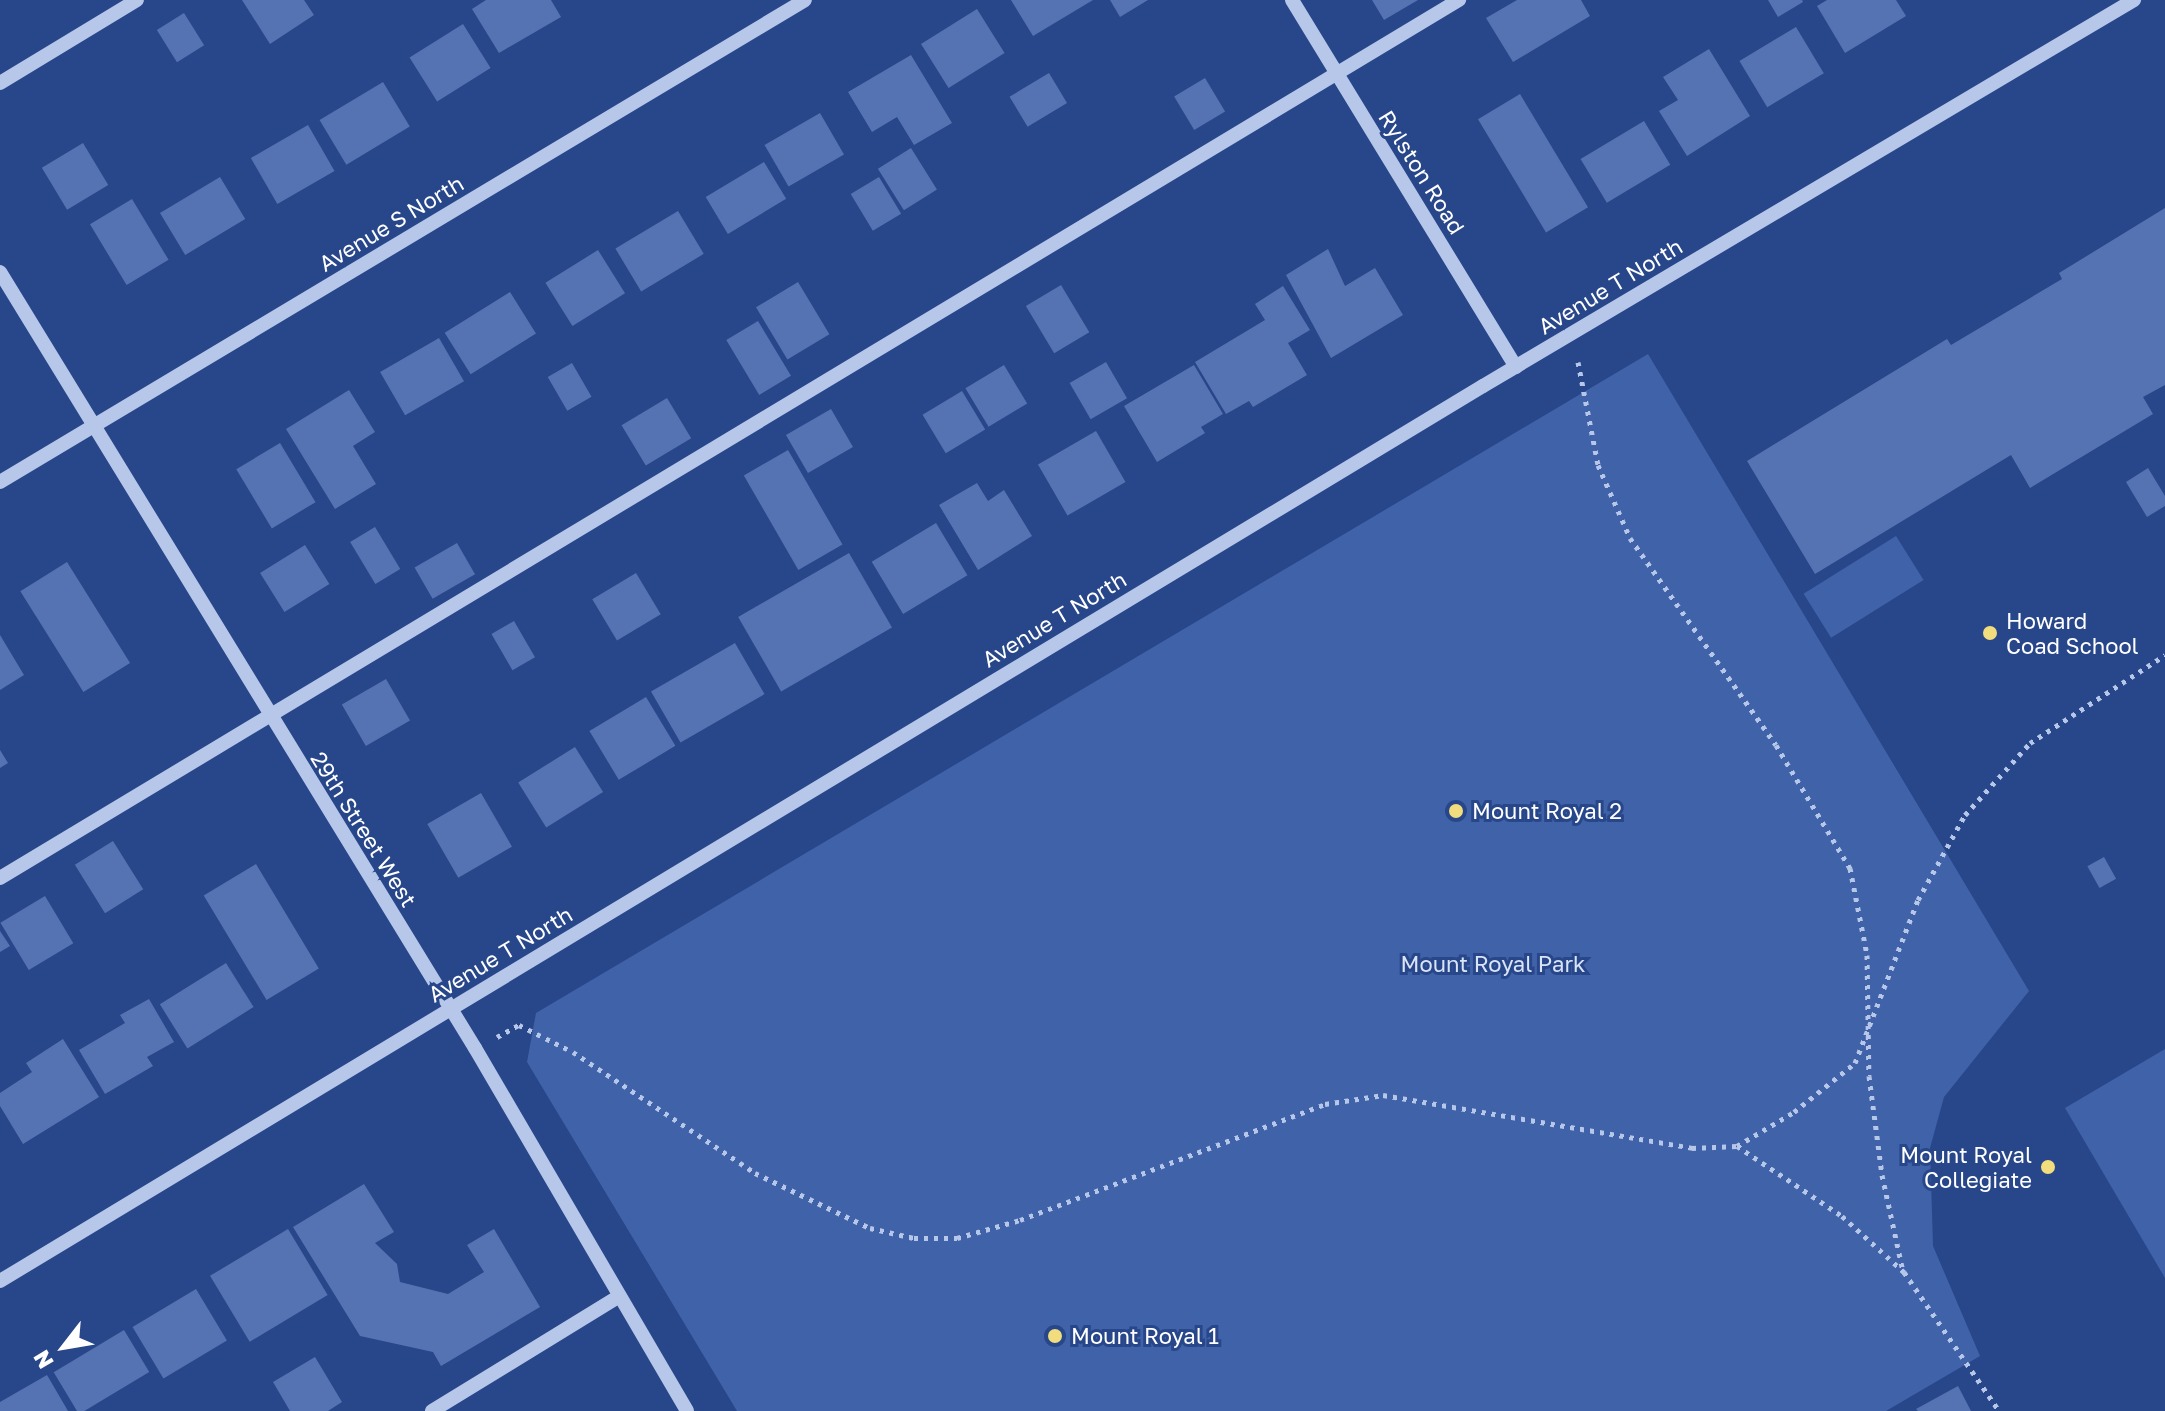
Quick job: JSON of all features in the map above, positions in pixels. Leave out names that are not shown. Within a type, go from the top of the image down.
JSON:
[{"type":"street","points":[[0,83],[137,0]]},
{"type":"street","name":"Avenue S North","points":[[0,482],[805,0]]},
{"type":"street","name":"Rylston Road","points":[[1292,0],[1516,367]]},
{"type":"street","points":[[0,878],[1459,0]]},
{"type":"street","name":"Avenue T North","points":[[0,1281],[1516,367],[2134,0]]},
{"type":"street","name":"29th Street West","points":[[0,272],[267,716],[475,1048],[687,1411]]},
{"type":"street","points":[[432,1411],[620,1296]]},
{"type":"path","points":[[1565,338],[1578,361],[1598,465],[1630,538],[1776,745],[1850,868],[1867,955],[1869,1076],[1882,1175],[1904,1272]]},
{"type":"path","points":[[475,1048],[519,1025],[573,1052],[755,1173],[870,1228],[914,1238],[957,1238],[1020,1220],[1325,1104],[1383,1095],[1692,1148],[1737,1146],[1794,1112],[1855,1063],[1918,900],[1965,815],[2030,743],[2165,655]]},
{"type":"path","points":[[1737,1146],[1842,1216],[1904,1272],[1999,1411]]},
{"type":"green space","name":"Mount Royal Park","points":[[1648,354],[2029,991],[1944,1097],[1930,1148],[1933,1246],[1980,1356],[1886,1411],[737,1411],[527,1062],[536,1013]]},
{"type":"green space","points":[[1896,536],[1924,580],[1831,638],[1804,594]]},
{"type":"green space","points":[[2165,1049],[2165,1278],[2065,1108]]},
{"type":"building","points":[[242,0],[304,0],[314,15],[270,44]]},
{"type":"building","points":[[486,0],[551,0],[561,17],[499,53],[472,9]]},
{"type":"building","points":[[1011,0],[1093,0],[1033,36]]},
{"type":"building","points":[[1110,0],[1148,0],[1120,17]]},
{"type":"building","points":[[1372,0],[1418,0],[1384,20]]},
{"type":"building","points":[[1517,0],[1581,0],[1590,16],[1513,62],[1486,18]]},
{"type":"building","points":[[1768,0],[1802,0],[1803,2],[1778,17]]},
{"type":"building","points":[[1827,0],[1896,0],[1906,16],[1845,53],[1817,6]]},
{"type":"building","points":[[977,9],[1005,53],[949,88],[921,44]]},
{"type":"building","points":[[184,13],[204,45],[177,62],[157,30]]},
{"type":"building","points":[[463,24],[491,68],[437,101],[410,57]]},
{"type":"building","points":[[1796,27],[1824,73],[1767,107],[1739,61]]},
{"type":"building","points":[[1709,49],[1750,116],[1687,156],[1659,111],[1678,100],[1663,77]]},
{"type":"building","points":[[911,55],[952,123],[914,145],[897,117],[872,132],[848,92]]},
{"type":"building","points":[[1049,73],[1067,103],[1028,127],[1010,97]]},
{"type":"building","points":[[1205,78],[1225,111],[1194,130],[1174,97]]},
{"type":"building","points":[[383,82],[410,127],[346,165],[320,120]]},
{"type":"building","points":[[1520,94],[1588,207],[1546,232],[1478,119]]},
{"type":"building","points":[[820,113],[844,155],[789,187],[765,145]]},
{"type":"building","points":[[1644,121],[1670,165],[1607,203],[1581,159]]},
{"type":"building","points":[[308,125],[334,171],[277,204],[251,158]]},
{"type":"building","points":[[83,143],[108,185],[67,210],[42,168]]},
{"type":"building","points":[[911,148],[937,190],[904,210],[878,169]]},
{"type":"building","points":[[764,162],[786,199],[728,234],[706,197]]},
{"type":"building","points":[[220,177],[245,219],[185,255],[160,213]]},
{"type":"building","points":[[879,177],[901,214],[873,231],[851,194]]},
{"type":"building","points":[[132,199],[169,260],[127,285],[90,224]]},
{"type":"building","points":[[2165,208],[2165,385],[2143,397],[2153,414],[2030,488],[2011,455],[1815,574],[1747,461],[1947,339],[1951,345],[2062,279],[2059,273]]},
{"type":"building","points":[[678,211],[704,254],[641,291],[615,249]]},
{"type":"building","points":[[1328,249],[1345,286],[1375,268],[1403,315],[1331,358],[1286,275]]},
{"type":"building","points":[[598,250],[625,293],[572,326],[545,283]]},
{"type":"building","points":[[798,282],[829,334],[787,360],[756,307]]},
{"type":"building","points":[[1061,285],[1089,332],[1054,353],[1026,306]]},
{"type":"building","points":[[1283,286],[1310,330],[1288,343],[1307,375],[1253,407],[1249,401],[1226,414],[1195,362],[1265,320],[1255,304]]},
{"type":"building","points":[[510,292],[536,334],[471,374],[445,333]]},
{"type":"building","points":[[758,321],[791,376],[759,395],[726,340]]},
{"type":"building","points":[[439,338],[464,381],[405,415],[380,372]]},
{"type":"building","points":[[1106,362],[1127,398],[1091,419],[1070,383]]},
{"type":"building","points":[[572,363],[592,397],[567,411],[548,377]]},
{"type":"building","points":[[1004,365],[1027,404],[989,427],[965,388]]},
{"type":"building","points":[[1194,365],[1223,414],[1201,427],[1205,433],[1157,462],[1124,406]]},
{"type":"building","points":[[349,390],[375,432],[353,446],[376,484],[335,509],[286,429]]},
{"type":"building","points":[[962,391],[985,430],[946,453],[923,415]]},
{"type":"building","points":[[667,398],[691,438],[646,466],[622,425]]},
{"type":"building","points":[[831,409],[853,447],[808,473],[786,435]]},
{"type":"building","points":[[1096,431],[1126,482],[1067,516],[1038,464]]},
{"type":"building","points":[[280,443],[316,502],[272,528],[236,469]]},
{"type":"building","points":[[788,450],[842,544],[798,570],[744,476]]},
{"type":"building","points":[[2148,468],[2165,496],[2165,506],[2147,517],[2126,482]]},
{"type":"building","points":[[977,483],[988,501],[1004,490],[1032,536],[978,570],[939,505]]},
{"type":"building","points":[[936,523],[967,575],[903,614],[872,562]]},
{"type":"building","points":[[375,527],[400,569],[375,584],[350,542]]},
{"type":"building","points":[[457,543],[475,574],[433,599],[415,568]]},
{"type":"building","points":[[305,545],[329,584],[284,612],[260,573]]},
{"type":"building","points":[[849,553],[892,627],[781,691],[738,617]]},
{"type":"building","points":[[67,562],[130,663],[83,692],[20,591]]},
{"type":"building","points":[[636,573],[661,614],[617,640],[592,599]]},
{"type":"building","points":[[514,621],[535,657],[512,670],[491,634]]},
{"type":"building","points":[[0,635],[24,675],[0,690]]},
{"type":"building","points":[[735,643],[765,694],[680,743],[651,692]]},
{"type":"building","points":[[386,679],[410,721],[366,746],[342,704]]},
{"type":"building","points":[[646,697],[675,746],[619,780],[589,731]]},
{"type":"building","points":[[575,747],[603,792],[546,827],[518,783]]},
{"type":"building","points":[[0,750],[8,763],[0,768]]},
{"type":"building","points":[[481,793],[512,847],[458,878],[427,824]]},
{"type":"building","points":[[113,841],[143,889],[105,913],[75,865]]},
{"type":"building","points":[[2104,857],[2116,879],[2100,888],[2087,866]]},
{"type":"building","points":[[256,864],[319,969],[267,1000],[204,895]]},
{"type":"building","points":[[45,896],[73,943],[29,970],[0,923]]},
{"type":"building","points":[[0,931],[10,946],[0,952]]},
{"type":"building","points":[[226,963],[254,1007],[187,1048],[160,1004]]},
{"type":"building","points":[[149,999],[174,1042],[147,1057],[153,1066],[105,1094],[79,1050],[125,1023],[120,1015]]},
{"type":"building","points":[[63,1039],[99,1097],[23,1144],[0,1106],[0,1093],[32,1072],[26,1063]]},
{"type":"building","points":[[364,1184],[394,1232],[375,1243],[397,1264],[400,1282],[448,1294],[484,1272],[467,1245],[494,1229],[540,1307],[441,1366],[433,1352],[360,1336],[293,1227]]},
{"type":"building","points":[[288,1229],[328,1295],[250,1342],[210,1276]]},
{"type":"building","points":[[196,1289],[227,1340],[163,1379],[133,1327]]},
{"type":"building","points":[[124,1330],[149,1372],[84,1411],[77,1411],[54,1372]]},
{"type":"building","points":[[315,1357],[342,1402],[328,1411],[290,1411],[273,1382]]},
{"type":"building","points":[[47,1375],[68,1411],[0,1411],[0,1402]]},
{"type":"building","points":[[1958,1386],[1971,1411],[1916,1409]]},
{"type":"place","name":"Howard Coad School","points":[[1990,633]]},
{"type":"place","name":"Mount Royal 2","points":[[1456,811]]},
{"type":"place","name":"Mount Royal Collegiate","points":[[2048,1167]]},
{"type":"place","name":"Mount Royal 1","points":[[1055,1336]]}]
